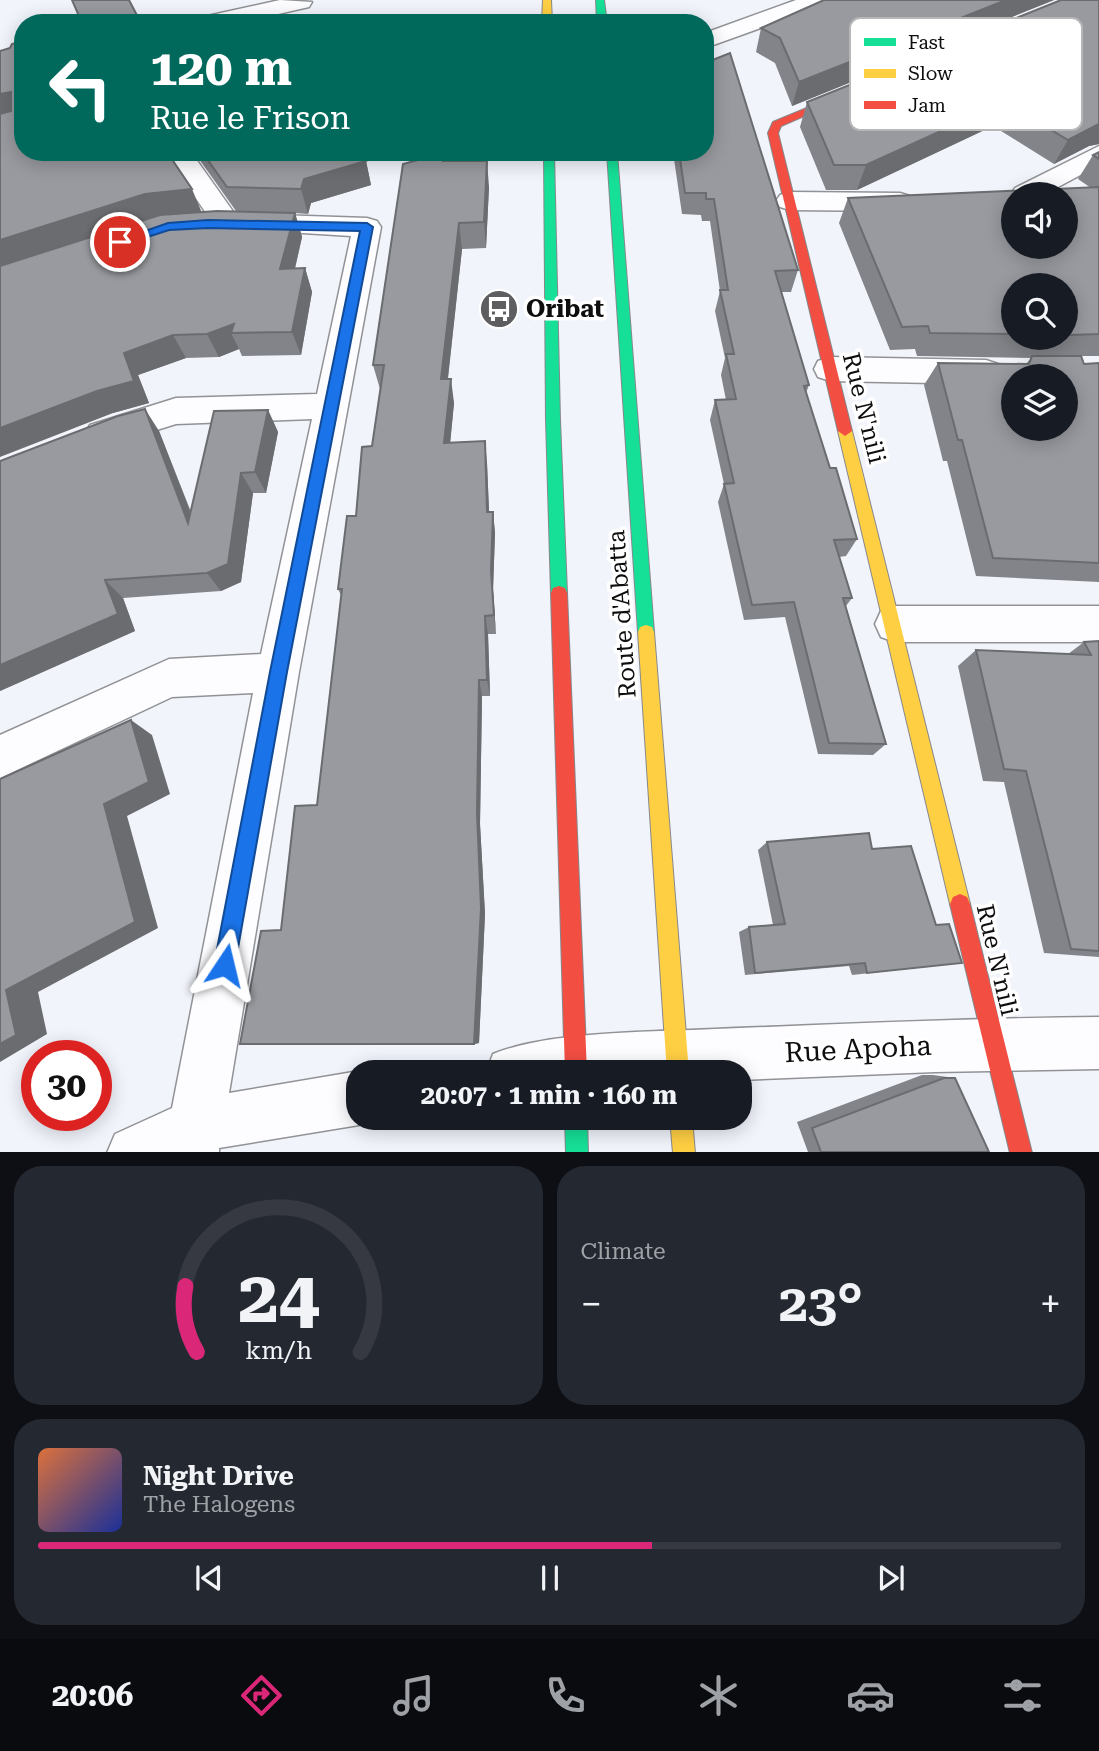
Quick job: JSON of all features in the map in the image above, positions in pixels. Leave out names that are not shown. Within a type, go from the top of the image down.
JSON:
[{"type":"street","points":[[714,38],[817,0]]},
{"type":"street","points":[[247,14],[307,1]]},
{"type":"street","name":"Rue N'nili","points":[[850,94],[777,124],[773,133],[895,624],[1021,1152]]},
{"type":"street","points":[[1047,182],[1099,154]]},
{"type":"street","points":[[181,161],[210,224],[367,227],[278,672],[194,1139]]},
{"type":"street","points":[[549,161],[553,420],[576,1060]]},
{"type":"street","name":"Route d'Abatta","points":[[613,161],[677,1060]]},
{"type":"street","points":[[790,201],[926,202]]},
{"type":"street","points":[[830,369],[1001,372]]},
{"type":"street","points":[[75,444],[126,424],[176,411],[331,406]]},
{"type":"street","points":[[895,624],[1099,624]]},
{"type":"street","points":[[0,757],[169,678],[278,672]]},
{"type":"street","name":"Rue Apoha","points":[[749,1060],[993,1043],[1099,1043]]},
{"type":"street","points":[[138,1152],[346,1101]]},
{"type":"street","points":[[576,1130],[577,1152]]},
{"type":"street","points":[[682,1130],[684,1152]]},
{"type":"building","points":[[72,0],[129,0],[136,14],[78,14]]},
{"type":"building","points":[[824,0],[1006,0],[961,18],[850,18],[850,62],[799,82],[780,38],[761,28]]},
{"type":"building","points":[[1061,0],[1099,0],[1099,124],[1068,140],[1051,130],[1082,130],[1082,18],[1016,18]]},
{"type":"building","points":[[12,44],[14,161],[173,161],[192,189],[145,194],[0,240],[0,114],[11,111],[11,92],[0,94],[0,51],[10,48]]},
{"type":"building","points":[[730,53],[798,270],[775,271],[809,385],[804,386],[830,468],[836,468],[857,539],[834,540],[852,598],[843,598],[886,744],[829,743],[794,602],[752,605],[724,484],[734,483],[715,400],[736,399],[726,354],[734,354],[720,290],[728,290],[714,199],[706,199],[706,193],[685,193],[680,161],[714,161],[714,59]]},
{"type":"building","points":[[850,85],[850,130],[943,130],[866,165],[834,165],[807,102]]},
{"type":"building","points":[[208,161],[366,161],[304,179],[301,189],[227,187]]},
{"type":"building","points":[[414,161],[487,161],[484,222],[459,223],[441,379],[451,379],[444,443],[485,441],[487,512],[493,512],[491,571],[494,615],[485,616],[487,680],[479,680],[477,813],[481,908],[474,1044],[240,1044],[261,931],[281,930],[295,806],[317,805],[342,589],[338,589],[347,516],[356,516],[362,447],[372,446],[384,365],[373,365],[403,164]]},
{"type":"building","points":[[1099,187],[1099,334],[1078,335],[1078,273],[1001,273],[1001,334],[930,333],[928,326],[902,327],[848,198],[1001,191],[1001,259],[1078,259],[1078,188]]},
{"type":"building","points":[[217,211],[295,213],[280,269],[305,268],[292,332],[231,333],[234,324],[207,334],[173,335],[124,353],[134,381],[97,391],[0,428],[0,266],[160,215]]},
{"type":"building","points":[[1032,356],[1081,356],[1084,364],[1099,363],[1099,563],[993,558],[962,440],[958,440],[938,363],[1029,364]]},
{"type":"building","points":[[145,409],[188,523],[214,411],[268,410],[255,472],[241,473],[228,564],[207,573],[105,580],[118,614],[0,665],[0,461],[118,416]]},
{"type":"building","points":[[1099,641],[1099,951],[1071,949],[1026,771],[1004,769],[976,650],[1091,655],[1084,642]]},
{"type":"building","points":[[131,720],[149,782],[104,804],[135,922],[6,990],[16,1035],[0,1044],[0,779]]},
{"type":"building","points":[[869,833],[872,849],[911,846],[936,925],[949,924],[962,963],[867,973],[865,963],[755,973],[749,927],[785,924],[767,842]]},
{"type":"building","points":[[944,1078],[955,1078],[989,1152],[821,1152],[812,1128]]},
{"type":"traffic: fast","points":[[600,0],[601,14]]},
{"type":"traffic: fast","points":[[549,161],[559,593]]},
{"type":"traffic: fast","points":[[613,161],[646,632]]},
{"type":"traffic: fast","points":[[576,1130],[577,1152]]},
{"type":"traffic: slow","points":[[547,0],[547,14]]},
{"type":"traffic: slow","points":[[845,431],[960,904]]},
{"type":"traffic: slow","points":[[646,632],[677,1060]]},
{"type":"traffic: slow","points":[[682,1130],[684,1152]]},
{"type":"traffic: jam","points":[[845,431],[773,133],[777,124],[850,94]]},
{"type":"traffic: jam","points":[[559,593],[576,1060]]},
{"type":"traffic: jam","points":[[960,904],[1021,1152]]},
{"type":"place","name":"Oribat","points":[[499,309]]},
{"type":"route","points":[[120,242],[168,227],[208,224],[367,227],[358,260],[278,672],[225,965]]}]
